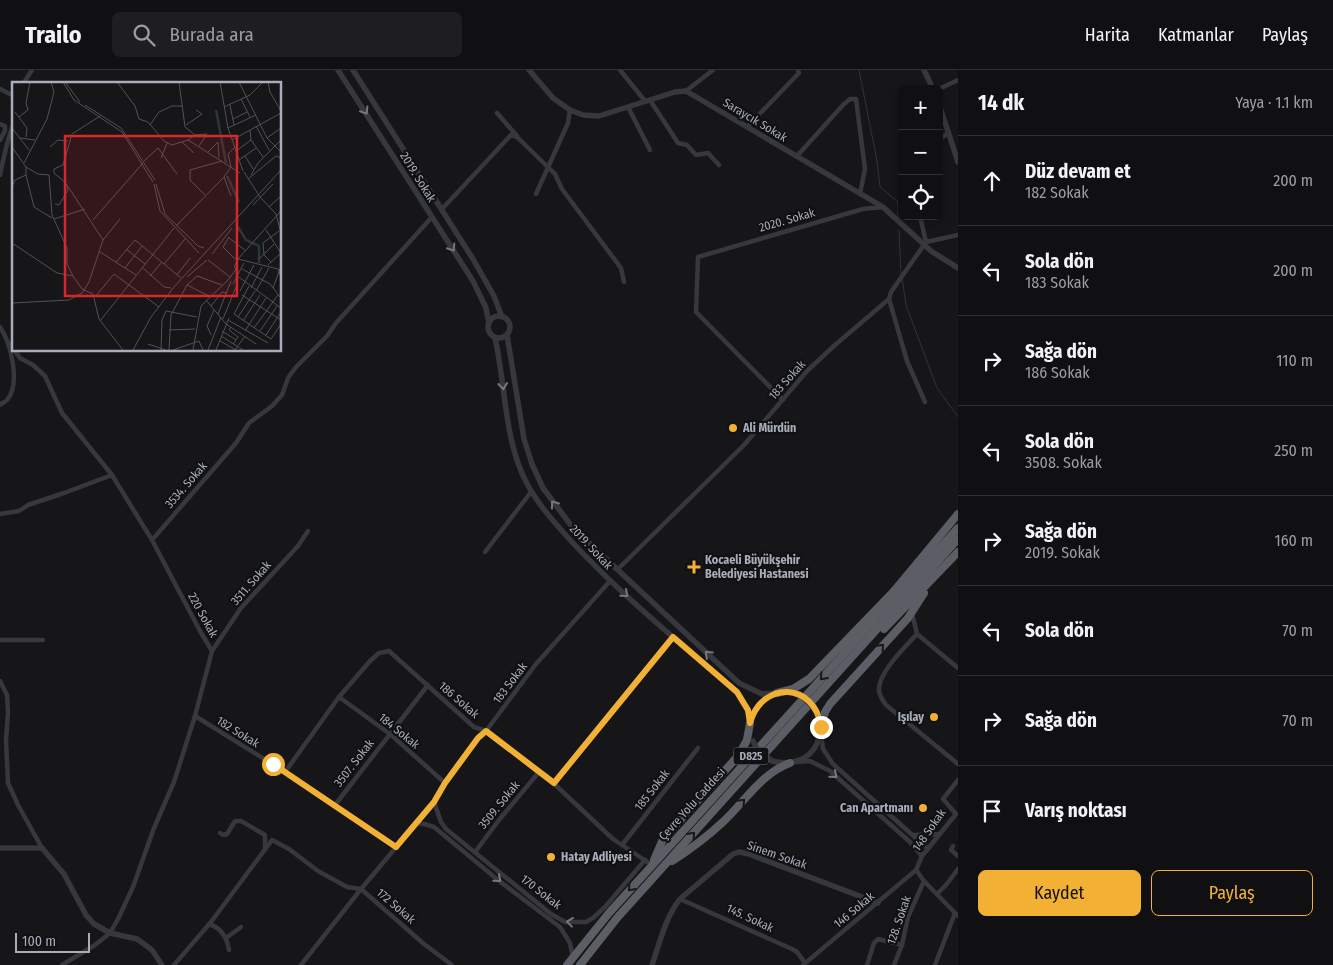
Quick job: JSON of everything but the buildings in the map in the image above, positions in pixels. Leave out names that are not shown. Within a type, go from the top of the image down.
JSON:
[{"type":"highway","points":[[844,654],[958,514]]},
{"type":"highway","name":"Çevre Yolu Caddesi","points":[[580,965],[617,918],[815,697],[941,552],[958,528]]},
{"type":"highway","name":"Çevre Yolu Caddesi","points":[[567,965],[609,913],[844,654],[941,552],[958,539]]},
{"type":"highway","points":[[815,697],[958,552]]},
{"type":"highway","points":[[821,727],[825,712],[830,704],[912,611],[931,581]]},
{"type":"highway","points":[[777,693],[793,689],[810,679],[897,587]]},
{"type":"highway","points":[[652,865],[662,839],[739,755],[747,740],[750,723]]},
{"type":"highway","points":[[664,865],[690,850],[724,821],[775,769],[790,763]]},
{"type":"street","points":[[24,82],[32,70]]},
{"type":"street","name":"2019. Sokak","points":[[338,70],[473,281],[486,308],[489,324],[488,330],[495,338],[499,354],[510,435],[520,469],[531,492],[552,520],[610,581],[737,692],[748,710],[750,723]]},
{"type":"street","name":"2019. Sokak","points":[[352,70],[442,209],[490,289],[502,317],[510,324],[507,334],[524,439],[532,464],[543,488],[573,528],[739,683],[762,694],[777,693]]},
{"type":"street","points":[[529,70],[553,98],[570,110],[584,115],[599,116],[648,100],[686,91],[714,70]]},
{"type":"street","points":[[620,70],[648,100],[678,143],[687,145],[696,155],[708,153],[719,165]]},
{"type":"street","points":[[747,127],[799,73],[798,70]]},
{"type":"street","points":[[924,70],[931,85]]},
{"type":"street","points":[[943,87],[958,80]]},
{"type":"street","points":[[0,89],[12,95]]},
{"type":"street","name":"Saraycık Sokak","points":[[686,91],[882,207],[958,268]]},
{"type":"street","points":[[797,156],[850,99],[856,99],[865,169],[860,194]]},
{"type":"street","points":[[628,107],[650,150]]},
{"type":"street","points":[[536,194],[568,122],[570,110]]},
{"type":"street","points":[[497,113],[547,167],[556,174],[562,188],[621,268],[624,282]]},
{"type":"street","points":[[943,115],[956,150],[958,162]]},
{"type":"street","points":[[0,124],[5,126],[5,131],[0,140]]},
{"type":"street","points":[[0,175],[0,168],[12,128]]},
{"type":"street","points":[[943,137],[949,132]]},
{"type":"street","points":[[442,209],[511,135],[518,137]]},
{"type":"street","name":"2020. Sokak","points":[[782,400],[696,312],[698,257],[863,209],[882,207]]},
{"type":"street","name":"3534. Sokak","points":[[152,540],[236,442],[249,423],[272,406],[282,395],[288,378],[296,367],[327,336],[336,323],[432,217]]},
{"type":"street","points":[[921,220],[926,244],[958,235]]},
{"type":"street","name":"183 Sokak","points":[[618,569],[744,445],[821,358],[889,299],[891,292],[926,244]]},
{"type":"street","points":[[889,299],[907,361],[925,402]]},
{"type":"street","points":[[489,324],[496,317],[502,317]]},
{"type":"street","points":[[0,327],[9,343],[14,371],[12,387],[7,400],[0,405]]},
{"type":"street","points":[[495,338],[502,338],[507,334]]},
{"type":"street","name":"220 Sokak","points":[[9,343],[12,347]]},
{"type":"street","name":"220 Sokak","points":[[15,351],[20,358],[33,365],[45,376],[62,413],[112,475],[152,540],[212,651],[195,716],[174,782],[154,828],[133,887],[110,933]]},
{"type":"street","points":[[0,514],[19,511],[28,505],[112,475]]},
{"type":"street","points":[[485,552],[531,492]]},
{"type":"street","name":"3511. Sokak","points":[[212,651],[242,608],[298,546],[308,531]]},
{"type":"street","name":"183 Sokak","points":[[301,965],[361,889],[434,802],[445,783],[478,738],[486,731],[536,664],[610,581]]},
{"type":"street","points":[[912,611],[916,634],[958,668]]},
{"type":"street","points":[[916,634],[885,672],[879,686],[881,696],[886,705],[958,764]]},
{"type":"street","points":[[554,783],[673,637]]},
{"type":"street","points":[[0,640],[43,640]]},
{"type":"street","name":"186 Sokak","points":[[285,772],[339,697],[370,661],[379,653],[389,651],[474,727],[486,731],[554,783],[613,839],[652,865]]},
{"type":"street","points":[[0,681],[7,695],[6,748],[8,782],[18,805],[42,848],[64,874],[90,920],[110,933],[137,939],[152,950],[162,965]]},
{"type":"street","name":"3507. Sokak","points":[[335,805],[428,685]]},
{"type":"street","points":[[922,856],[910,842],[830,771],[810,761],[790,763],[772,760],[757,749],[752,741],[750,723],[753,713],[759,704],[767,697],[777,693],[786,692],[804,697],[816,710],[821,727],[823,749],[833,764],[928,849]]},
{"type":"street","name":"184 Sokak","points":[[339,697],[390,734],[445,783]]},
{"type":"street","name":"182 Sokak","points":[[195,716],[285,772],[396,847]]},
{"type":"street","points":[[790,763],[809,755],[816,747],[821,727]]},
{"type":"street","name":"185 Sokak","points":[[622,845],[698,748]]},
{"type":"street","name":"3509. Sokak","points":[[475,852],[539,772]]},
{"type":"street","name":"148 Sokak","points":[[916,870],[922,856],[956,814],[943,799],[958,780]]},
{"type":"street","name":"170 Sokak","points":[[434,802],[441,822],[446,829],[551,914],[564,922],[586,922],[593,918],[645,860]]},
{"type":"street","points":[[174,965],[209,924],[265,850],[265,835],[241,821],[235,821],[227,834],[223,835],[220,833]]},
{"type":"street","name":"170 Sokak","points":[[416,823],[434,827],[498,880],[560,927],[570,943],[573,958]]},
{"type":"street","points":[[913,835],[940,834]]},
{"type":"street","name":"172 Sokak","points":[[265,850],[272,840],[289,849],[318,871],[346,887],[361,889],[424,944],[452,965]]},
{"type":"street","points":[[953,846],[951,850],[958,856]]},
{"type":"street","points":[[0,848],[42,848]]},
{"type":"street","name":"Sinem Sokak","points":[[680,899],[734,854],[739,852],[749,854],[878,903]]},
{"type":"street","points":[[937,894],[958,869]]},
{"type":"street","points":[[916,870],[956,914],[935,965]]},
{"type":"street","name":"146 Sokak","points":[[804,964],[916,870]]},
{"type":"street","name":"128. Sokak","points":[[894,965],[902,945],[908,917],[924,881]]},
{"type":"street","points":[[652,965],[669,916],[680,899]]},
{"type":"street","name":"145. Sokak","points":[[680,899],[792,948],[797,952],[804,964]]},
{"type":"street","points":[[209,924],[215,926],[226,938],[229,950]]},
{"type":"street","points":[[226,938],[241,927]]},
{"type":"street","points":[[62,965],[95,945],[110,933]]},
{"type":"street","points":[[867,965],[874,943],[878,939],[902,945]]},
{"type":"waterway","points":[[859,70],[877,161],[880,187],[898,202]]},
{"type":"waterway","points":[[899,230],[901,275]]},
{"type":"waterway","points":[[902,278],[906,305],[937,388],[958,417]]},
{"type":"place","name":"Ali Mürdün","points":[[733,428]]},
{"type":"place","name":"Kocaeli Büyükşehir Belediyesi Hastanesi","points":[[694,567]]},
{"type":"place","name":"Işılay","points":[[934,717]]},
{"type":"place","name":"Can Apartmanı","points":[[923,808]]},
{"type":"place","name":"Hatay Adliyesi","points":[[551,857]]},
{"type":"route","points":[[273,764],[396,847],[434,802],[445,783],[478,738],[486,731],[554,783],[673,637],[737,692],[748,710],[750,723],[753,713],[767,697],[786,692],[804,697],[811,703],[820,718],[821,727]]}]
